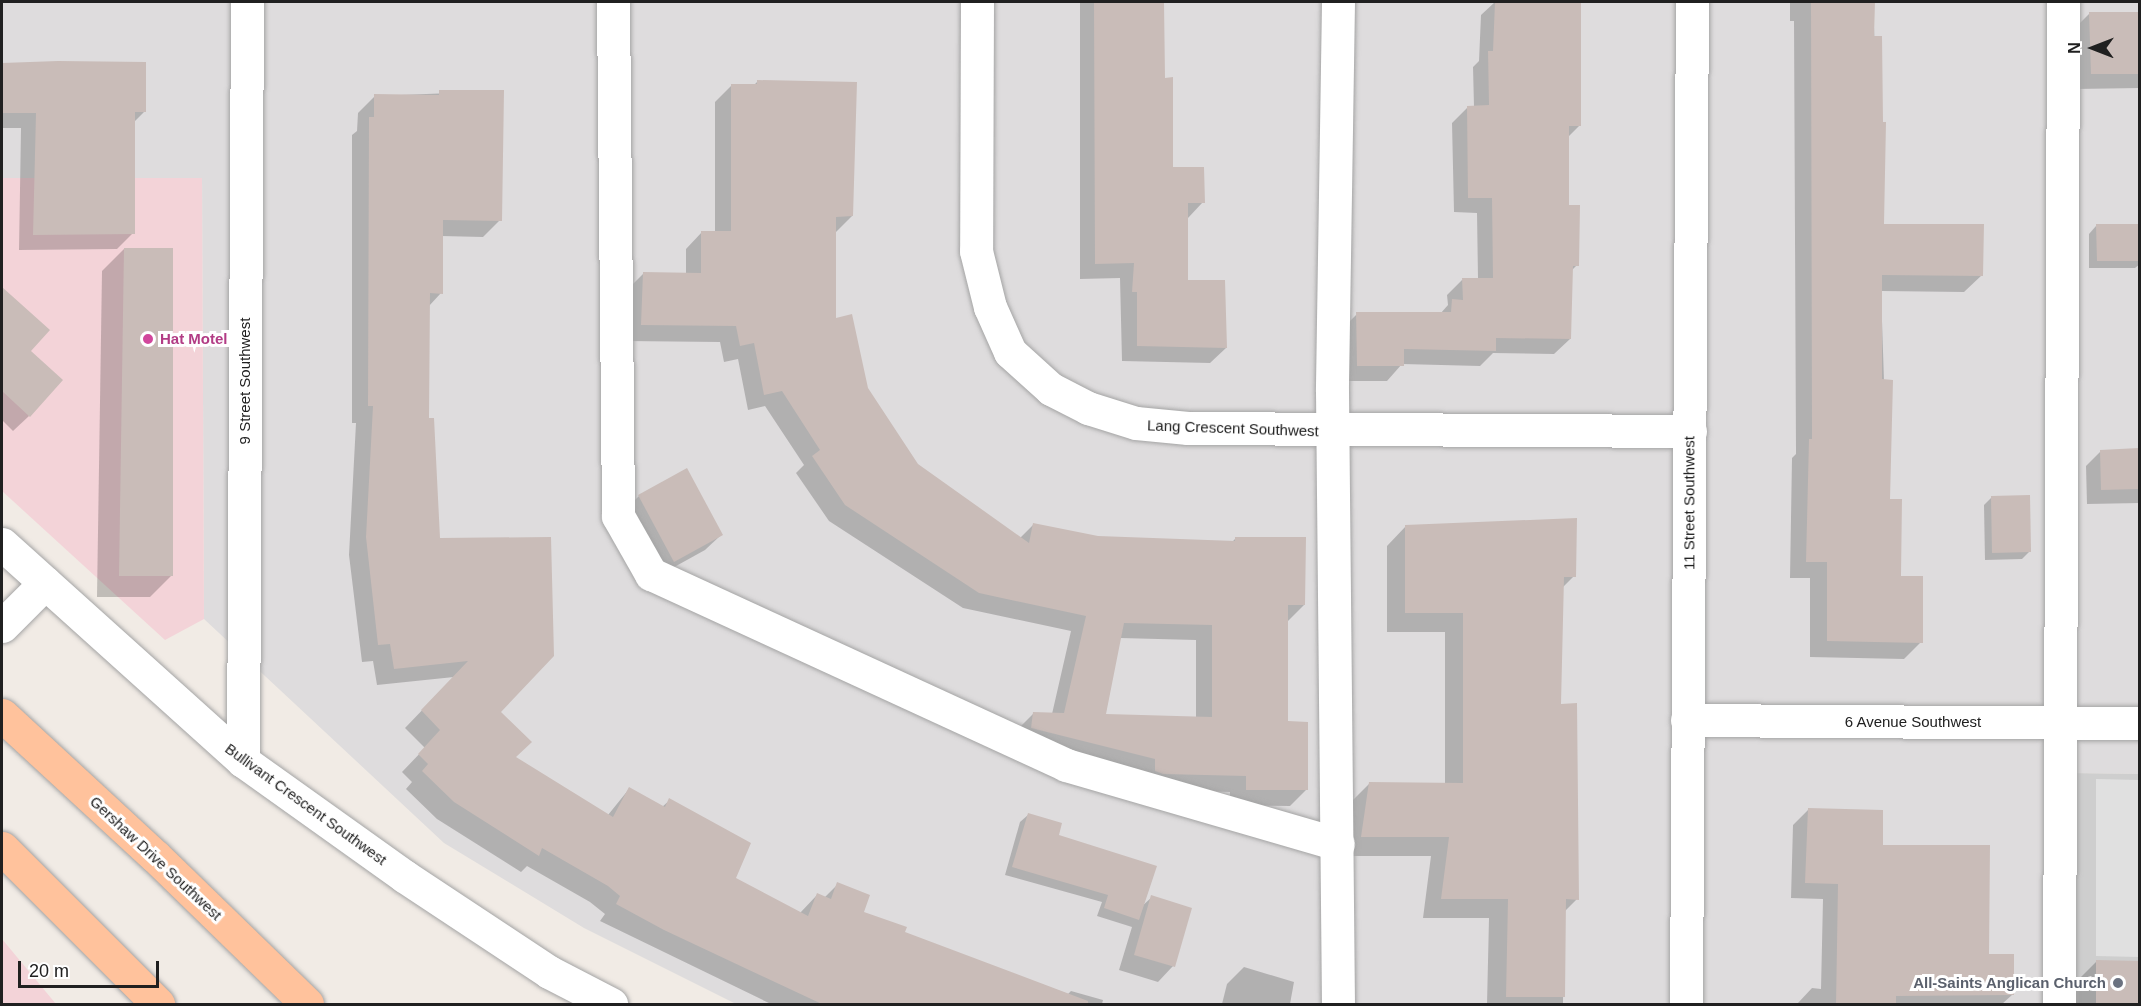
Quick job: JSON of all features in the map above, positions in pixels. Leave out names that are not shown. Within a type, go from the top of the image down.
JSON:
[{"type":"main road","name":"Gershaw Drive Southwest","points":[[2,715],[307,1005]]},
{"type":"main road","points":[[2,848],[158,1005]]},
{"type":"street","name":"9 Street Southwest","points":[[243,761],[247,2]]},
{"type":"street","points":[[613,2],[618,516],[651,574],[1065,765],[1338,844]]},
{"type":"street","name":"Lang Crescent Southwest","points":[[977,2],[976,251],[990,308],[1010,351],[1051,390],[1088,408],[1136,423],[1334,432],[1690,431]]},
{"type":"street","points":[[1338,2],[1334,432],[1338,1005]]},
{"type":"street","name":"11 Street Southwest","points":[[1686,1005],[1692,2]]},
{"type":"street","points":[[2059,1005],[2063,2]]},
{"type":"street","name":"Bullivant Crescent Southwest","points":[[2,544],[243,761],[530,960],[611,1005]]},
{"type":"street","points":[[2,626],[45,584]]},
{"type":"street","name":"6 Avenue Southwest","points":[[1688,720],[2139,723]]},
{"type":"shaded area","points":[[2,2],[2139,2],[2139,774],[2071,773],[2070,1004],[736,1004],[584,928],[444,843],[204,619],[202,178],[2,178]]},
{"type":"shaded area","points":[[2,178],[202,178],[204,619],[165,640],[2,491]]},
{"type":"shaded area","points":[[2070,773],[2139,774],[2139,1004],[2070,1004]]},
{"type":"shaded area","points":[[2096,779],[2139,780],[2139,957],[2096,956]]},
{"type":"shaded area","points":[[2,939],[56,1004],[2,1004]]},
{"type":"building","points":[[1094,2],[1164,2],[1165,78],[1173,77],[1173,167],[1204,167],[1205,203],[1188,203],[1188,280],[1225,280],[1227,348],[1137,346],[1137,292],[1132,292],[1134,263],[1095,264]]},
{"type":"building","points":[[1495,2],[1581,2],[1581,126],[1569,126],[1569,205],[1580,205],[1579,266],[1573,266],[1571,339],[1496,338],[1496,351],[1404,349],[1404,366],[1357,366],[1356,312],[1451,312],[1452,299],[1463,300],[1462,278],[1493,278],[1492,198],[1468,198],[1467,106],[1489,105],[1488,51],[1493,51]]},
{"type":"building","points":[[1811,2],[1875,2],[1874,36],[1882,36],[1883,122],[1886,122],[1884,224],[1984,224],[1983,276],[1882,275],[1882,379],[1893,380],[1890,499],[1902,499],[1901,576],[1923,576],[1923,643],[1827,641],[1827,562],[1806,562],[1809,439],[1812,439]]},
{"type":"building","points":[[2089,12],[2139,12],[2139,74],[2091,74]]},
{"type":"building","points":[[146,62],[146,112],[135,112],[135,234],[33,235],[36,113],[2,113],[2,63]]},
{"type":"building","points":[[757,80],[857,82],[853,216],[836,217],[836,318],[852,314],[868,388],[918,464],[1029,543],[1033,523],[1098,536],[1235,541],[1235,537],[1306,537],[1305,605],[1288,605],[1288,721],[1308,722],[1308,790],[1246,790],[1246,776],[1163,774],[1155,771],[1155,759],[1031,728],[1033,712],[1064,713],[1086,616],[979,593],[845,505],[812,456],[820,450],[782,391],[764,395],[754,343],[740,346],[736,326],[641,325],[643,272],[701,273],[701,231],[731,231],[731,84],[757,84]],"holes":[[[1124,623],[1212,625],[1212,717],[1106,714]]]},
{"type":"building","points":[[439,90],[504,90],[502,221],[443,220],[443,294],[430,293],[429,418],[434,418],[440,538],[551,537],[554,656],[501,712],[532,742],[516,757],[613,817],[629,787],[665,807],[669,798],[751,843],[736,878],[808,916],[817,893],[831,899],[837,882],[870,895],[864,912],[907,927],[905,932],[1088,1001],[1088,1005],[824,1005],[664,930],[616,904],[620,896],[608,886],[542,848],[539,856],[454,802],[422,771],[428,764],[418,754],[440,730],[421,710],[468,661],[394,669],[390,644],[378,645],[366,537],[373,406],[368,406],[369,117],[374,117],[374,94],[439,95]]},
{"type":"building","points":[[2096,224],[2139,224],[2139,261],[2097,261]]},
{"type":"building","name":"Hat Motel","points":[[124,248],[173,248],[173,576],[119,576]]},
{"type":"building","points":[[2,287],[50,330],[31,351],[63,380],[30,417],[2,391]]},
{"type":"building","points":[[2139,448],[2139,489],[2101,490],[2100,450]]},
{"type":"building","points":[[687,468],[723,535],[674,562],[638,495]]},
{"type":"building","points":[[2030,495],[2031,552],[1992,553],[1991,496]]},
{"type":"building","points":[[1577,518],[1576,577],[1564,577],[1561,704],[1577,703],[1579,900],[1566,899],[1565,997],[1506,997],[1508,899],[1441,899],[1449,837],[1361,837],[1369,782],[1463,783],[1463,613],[1405,613],[1405,525]]},
{"type":"building","points":[[1808,808],[1883,810],[1883,845],[1990,845],[1989,954],[2014,954],[2014,995],[1896,996],[1896,1005],[1836,1005],[1838,884],[1805,883]]},
{"type":"building","points":[[1028,813],[1062,823],[1059,835],[1157,866],[1139,920],[1104,908],[1108,895],[1012,867]]},
{"type":"building","points":[[1151,895],[1192,908],[1175,967],[1134,955]]},
{"type":"building","name":"All-Saints Anglican Church","points":[[2096,960],[2139,961],[2139,1005],[2096,1005]]},
{"type":"place","name":"Hat Motel","points":[[148,339]]},
{"type":"place","name":"All-Saints Anglican Church","points":[[2118,983]]}]
